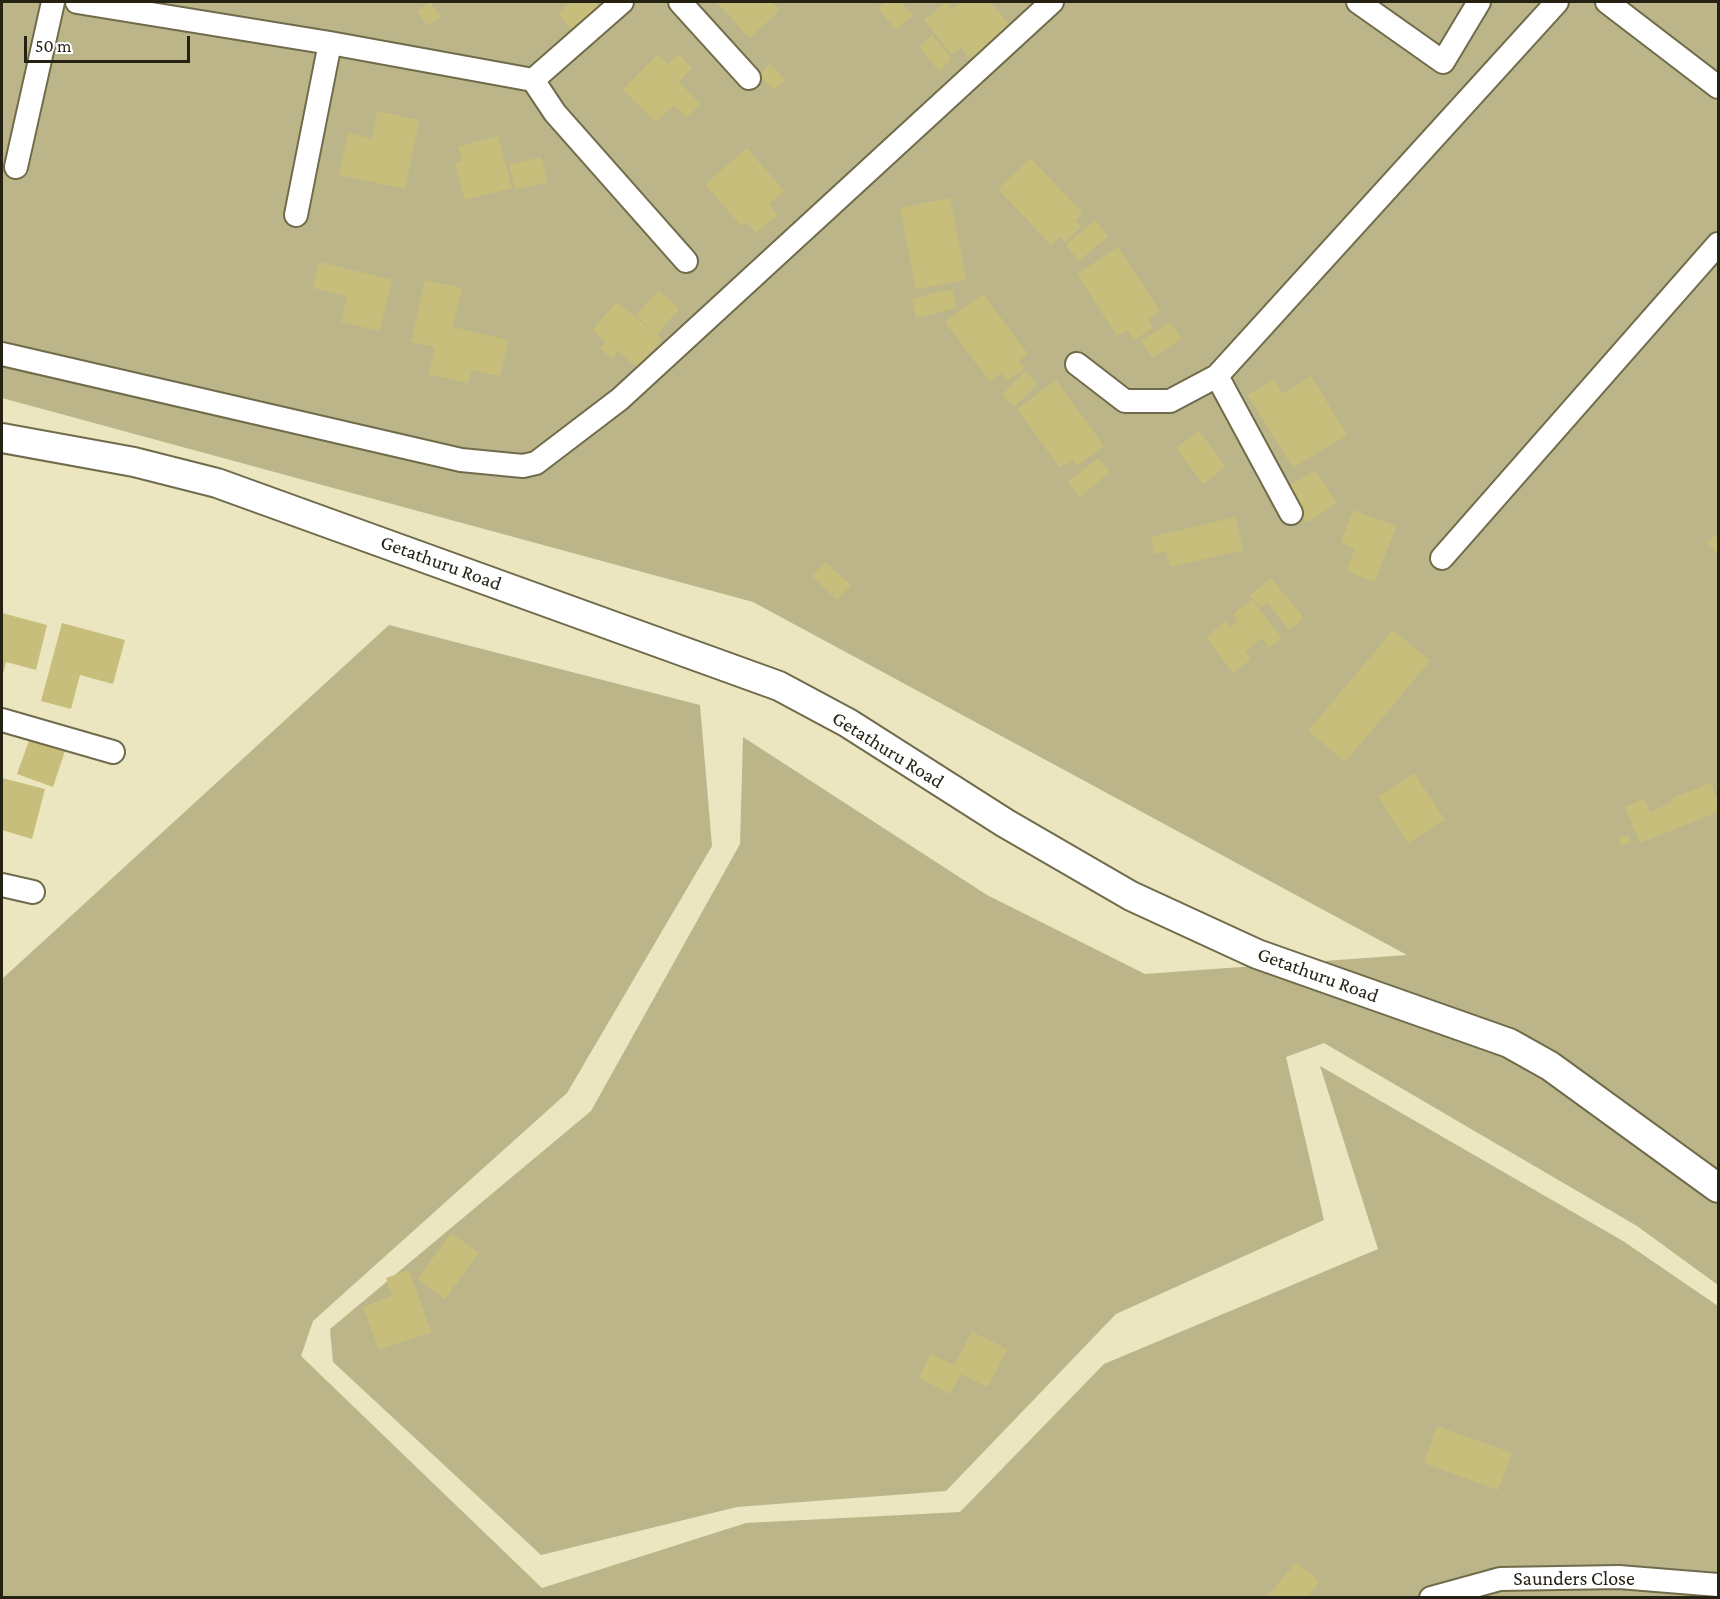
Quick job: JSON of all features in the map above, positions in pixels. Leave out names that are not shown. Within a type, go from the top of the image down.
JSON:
[{"type":"main road","name":"Getathuru Road","points":[[2,438],[134,462],[217,483],[779,686],[848,723],[1005,823],[1131,896],[1257,954],[1509,1043],[1550,1066],[1719,1188]]},
{"type":"street","points":[[16,167],[53,2]]},
{"type":"street","points":[[77,2],[330,43],[533,80],[555,113],[686,261]]},
{"type":"street","points":[[533,80],[622,2]]},
{"type":"street","points":[[680,2],[749,78]]},
{"type":"street","points":[[2,354],[461,460],[523,466],[536,463],[620,399],[1052,2]]},
{"type":"street","points":[[1358,2],[1443,62],[1479,2]]},
{"type":"street","points":[[1077,364],[1125,401],[1170,401],[1217,376],[1557,2]]},
{"type":"street","points":[[1607,2],[1719,87]]},
{"type":"street","points":[[296,214],[330,43]]},
{"type":"street","points":[[1442,558],[1719,244]]},
{"type":"street","points":[[1217,376],[1291,513]]},
{"type":"street","points":[[2,720],[113,752]]},
{"type":"street","points":[[2,885],[33,892]]},
{"type":"street","name":"Saunders Close","points":[[1431,1598],[1500,1579],[1619,1577],[1719,1585]]},
{"type":"shaded area","points":[[2,2],[1718,2],[1718,1285],[1637,1226],[1324,1043],[1286,1057],[1324,1220],[1116,1314],[946,1491],[737,1507],[541,1555],[333,1362],[330,1329],[591,1111],[740,844],[743,737],[987,895],[1145,974],[1407,955],[753,602],[2,398]]},
{"type":"shaded area","points":[[389,625],[700,705],[712,846],[567,1093],[313,1321],[301,1356],[542,1588],[746,1523],[960,1512],[1104,1364],[1378,1249],[1320,1066],[1623,1241],[1718,1306],[1718,1597],[2,1598],[2,979]]},
{"type":"building","points":[[430,2],[441,17],[428,26],[417,11]]},
{"type":"building","points":[[572,2],[595,2],[603,12],[575,34],[558,13]]},
{"type":"building","points":[[716,2],[772,2],[780,10],[750,38]]},
{"type":"building","points":[[886,2],[901,2],[913,15],[896,30],[878,8]]},
{"type":"building","points":[[946,2],[952,9],[961,2],[990,2],[1010,26],[970,59],[961,47],[952,55],[924,20]]},
{"type":"building","points":[[932,35],[952,59],[939,71],[919,47]]},
{"type":"building","points":[[658,54],[668,64],[678,54],[692,68],[679,82],[701,104],[687,118],[674,105],[656,122],[623,90]]},
{"type":"building","points":[[770,64],[785,80],[774,90],[759,75]]},
{"type":"building","points":[[377,111],[419,120],[405,189],[339,175],[348,133],[372,139]]},
{"type":"building","points":[[498,136],[512,188],[465,200],[455,163],[462,161],[458,147]]},
{"type":"building","points":[[747,148],[784,191],[769,204],[778,215],[756,233],[746,222],[741,226],[705,184]]},
{"type":"building","points":[[541,157],[547,182],[515,190],[509,165]]},
{"type":"building","points":[[1030,158],[1083,213],[1075,221],[1081,227],[1065,242],[1060,236],[1051,245],[998,189]]},
{"type":"building","points":[[950,198],[966,280],[916,289],[900,208]]},
{"type":"building","points":[[1095,220],[1108,236],[1079,261],[1066,245]]},
{"type":"building","points":[[1118,247],[1160,311],[1148,320],[1153,328],[1134,340],[1127,330],[1117,336],[1077,274]]},
{"type":"building","points":[[319,262],[392,280],[380,331],[341,322],[347,296],[313,288]]},
{"type":"building","points":[[425,280],[462,288],[453,327],[508,340],[500,376],[471,370],[468,383],[429,374],[435,347],[411,342]]},
{"type":"building","points":[[952,289],[956,308],[916,318],[912,299]]},
{"type":"building","points":[[659,290],[679,309],[657,334],[636,315]]},
{"type":"building","points":[[983,294],[1028,354],[1019,361],[1024,368],[1007,381],[1001,373],[990,382],[945,322]]},
{"type":"building","points":[[617,302],[662,339],[637,368],[618,351],[612,359],[600,349],[606,342],[592,330]]},
{"type":"building","points":[[1170,322],[1182,338],[1153,358],[1141,341]]},
{"type":"building","points":[[1025,371],[1038,384],[1014,407],[1002,395]]},
{"type":"building","points":[[1311,376],[1347,435],[1293,468],[1248,395],[1274,379],[1282,394]]},
{"type":"building","points":[[1056,380],[1104,446],[1077,466],[1072,460],[1060,468],[1017,409]]},
{"type":"building","points":[[1199,431],[1226,467],[1203,484],[1176,448]]},
{"type":"building","points":[[1098,458],[1110,472],[1080,497],[1068,482]]},
{"type":"building","points":[[1315,470],[1337,503],[1306,523],[1285,489]]},
{"type":"building","points":[[1353,510],[1396,526],[1375,582],[1346,571],[1355,549],[1341,543]]},
{"type":"building","points":[[1235,517],[1243,550],[1170,567],[1166,551],[1155,554],[1151,537]]},
{"type":"building","points":[[1718,533],[1718,555],[1707,543]]},
{"type":"building","points":[[825,562],[851,585],[837,600],[812,576]]},
{"type":"building","points":[[1271,578],[1304,618],[1289,630],[1267,602],[1261,608],[1250,595]]},
{"type":"building","points":[[1252,600],[1282,638],[1269,648],[1262,638],[1245,651],[1251,659],[1233,673],[1206,637],[1226,621],[1231,627],[1238,622],[1233,614]]},
{"type":"building","points":[[2,613],[47,625],[36,670],[6,662],[2,678]]},
{"type":"building","points":[[62,623],[125,640],[113,684],[80,675],[71,709],[41,701]]},
{"type":"building","points":[[1393,630],[1430,661],[1345,762],[1308,731]]},
{"type":"building","points":[[30,738],[65,751],[53,787],[17,774]]},
{"type":"building","points":[[1414,773],[1445,820],[1408,843],[1378,797]]},
{"type":"building","points":[[2,778],[45,789],[32,839],[2,830]]},
{"type":"building","points":[[1711,783],[1718,802],[1718,812],[1640,843],[1625,807],[1644,799],[1650,812],[1671,803],[1670,799]]},
{"type":"building","points":[[1628,835],[1631,842],[1621,846],[1618,838]]},
{"type":"building","points":[[451,1233],[479,1253],[445,1299],[418,1279]]},
{"type":"building","points":[[409,1270],[431,1332],[379,1350],[363,1307],[392,1296],[386,1278]]},
{"type":"building","points":[[972,1332],[1007,1349],[988,1387],[961,1374],[950,1394],[919,1378],[931,1354],[954,1365]]},
{"type":"building","points":[[1437,1426],[1512,1453],[1498,1490],[1424,1463]]},
{"type":"building","points":[[1296,1562],[1320,1582],[1306,1598],[1266,1598]]}]
